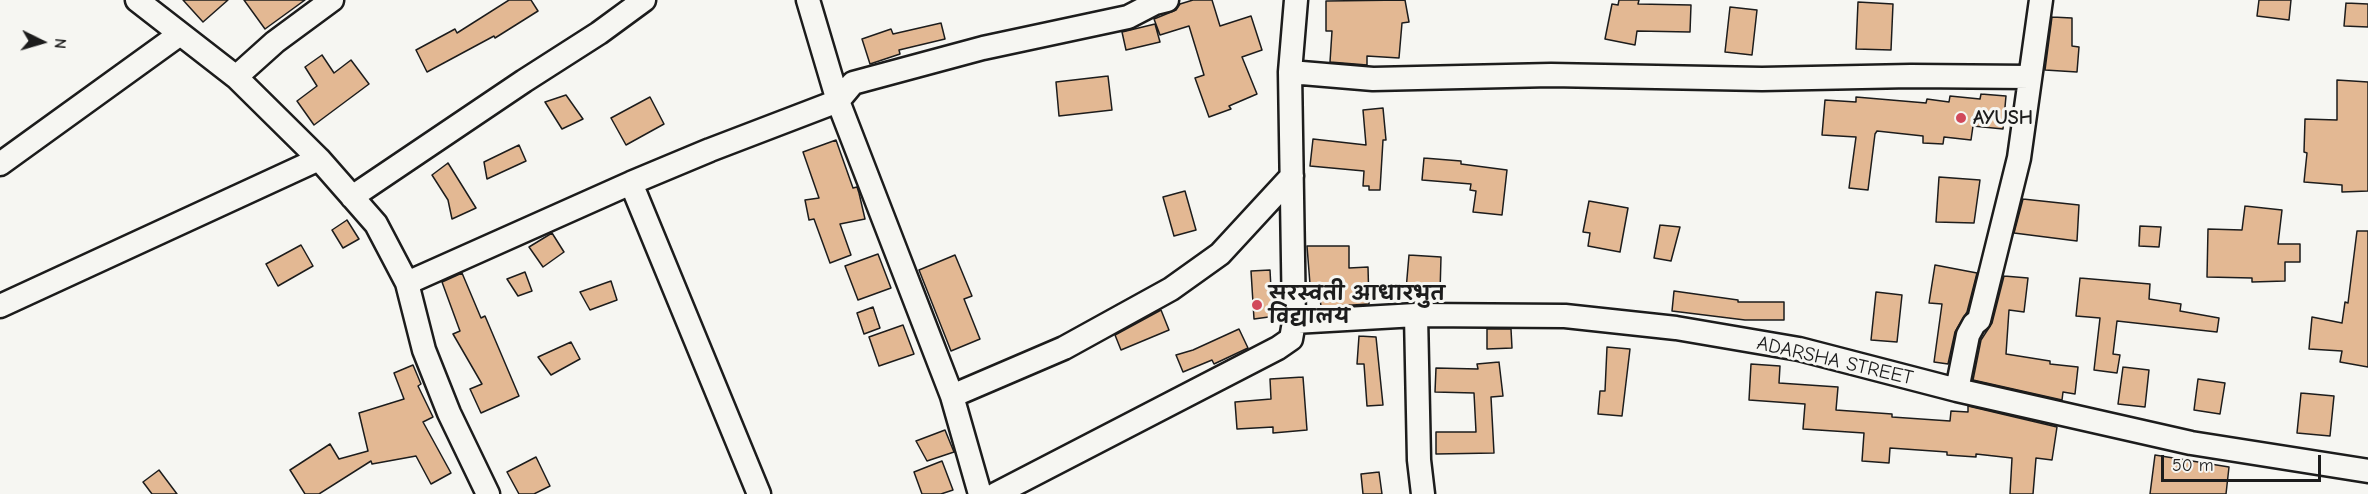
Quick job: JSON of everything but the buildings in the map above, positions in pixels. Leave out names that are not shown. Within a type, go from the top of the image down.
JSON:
[{"type":"street","points":[[137,0],[236,77],[319,159],[376,224],[407,283],[424,350],[449,413],[488,494]]},
{"type":"street","points":[[236,77],[275,42],[332,0]]},
{"type":"street","points":[[352,197],[599,33],[644,0]]},
{"type":"street","points":[[808,0],[838,101],[952,396],[980,494]]},
{"type":"street","points":[[407,283],[631,183],[838,101],[853,83],[983,48],[1128,17],[1155,3],[1167,0]]},
{"type":"street","points":[[996,494],[1278,348],[1291,339],[1294,322],[1290,72],[1296,0]]},
{"type":"street","points":[[1957,390],[1968,335],[1979,320],[2019,158],[2041,0]]},
{"type":"street","points":[[0,164],[180,34]]},
{"type":"street","points":[[1290,72],[1373,79],[1551,75],[1762,79],[1911,76],[2030,78]]},
{"type":"street","points":[[0,306],[319,159]]},
{"type":"street","points":[[952,396],[1064,348],[1171,289],[1220,254],[1292,176]]},
{"type":"street","points":[[631,183],[759,494]]},
{"type":"street","points":[[1416,315],[1419,460],[1423,494]]},
{"type":"street","name":"ADARSHA STREET","points":[[1294,322],[1416,315],[1565,316],[1676,328],[1799,349],[1957,390],[2191,443],[2368,471]]},
{"type":"place","name":"AYUSH","points":[[1961,118]]},
{"type":"place","name":"सरस्वती आधारभुत विद्यालय","points":[[1257,305]]}]
